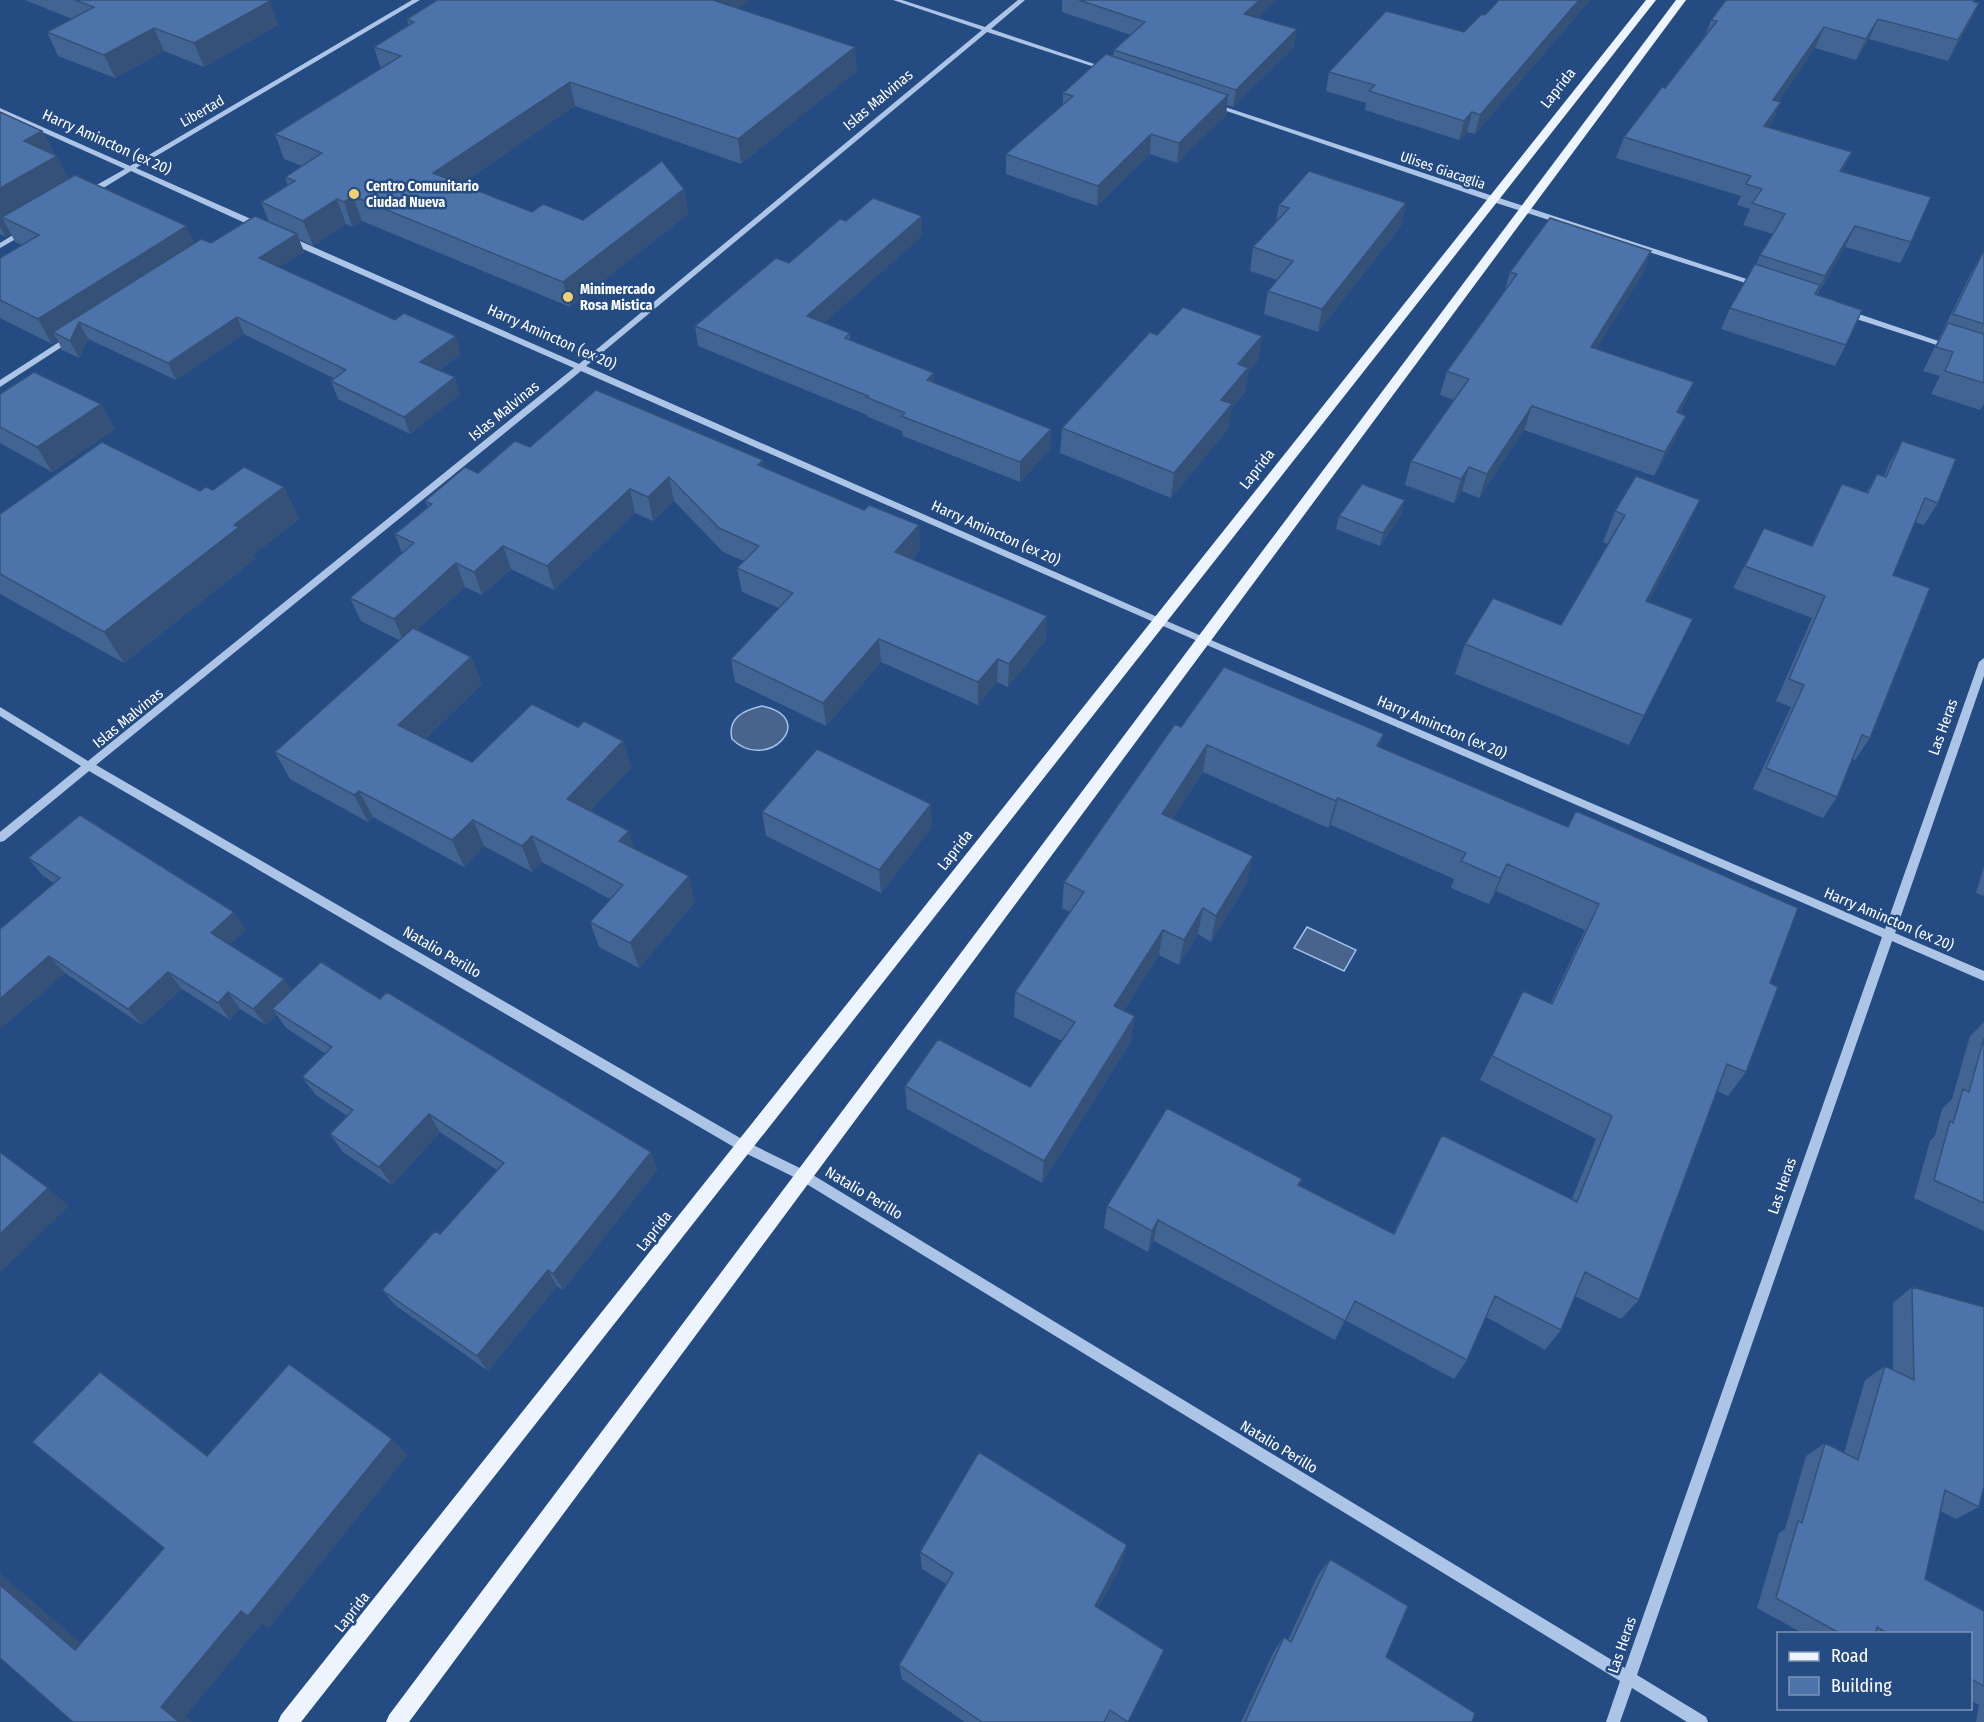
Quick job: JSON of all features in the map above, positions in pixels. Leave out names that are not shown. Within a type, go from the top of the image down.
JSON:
[{"type":"main road","name":"Laprida","points":[[288,1722],[1651,0]]},
{"type":"main road","points":[[396,1722],[1681,0]]},
{"type":"street","name":"Libertad","points":[[79,199],[417,0]]},
{"type":"street","points":[[896,0],[1110,70]]},
{"type":"street","name":"Islas Malvinas","points":[[0,838],[581,366],[1022,0]]},
{"type":"street","name":"Ulises Giacaglia","points":[[1200,101],[1493,199],[1771,288]]},
{"type":"street","name":"Harry Amincton (ex 20)","points":[[0,110],[271,232]]},
{"type":"street","points":[[241,229],[251,223]]},
{"type":"street","points":[[0,246],[30,228]]},
{"type":"street","name":"Harry Amincton (ex 20)","points":[[282,236],[1159,621],[1984,976]]},
{"type":"street","points":[[1839,310],[1962,350]]},
{"type":"street","points":[[0,384],[80,333]]},
{"type":"street","name":"Las Heras","points":[[1613,1722],[1984,662]]},
{"type":"street","name":"Natalio Perillo","points":[[0,711],[89,766],[743,1146],[804,1176],[1628,1680],[1701,1722]]},
{"type":"water","points":[[762,706],[779,712],[787,721],[787,731],[782,740],[772,747],[760,750],[746,748],[732,739],[732,726],[738,716]]},
{"type":"water","points":[[1307,927],[1356,950],[1344,971],[1294,948]]},
{"type":"building","points":[[75,0],[270,1],[194,43],[154,28],[104,55],[47,32],[94,7]]},
{"type":"building","points":[[437,0],[713,0],[855,47],[738,139],[570,82],[433,173],[532,212],[543,204],[583,220],[662,161],[684,189],[563,282],[353,196],[344,202],[337,199],[303,221],[261,202],[295,181],[285,177],[322,153],[275,134],[401,56],[374,47],[414,22],[407,19]]},
{"type":"building","points":[[1079,0],[1260,0],[1244,14],[1297,29],[1236,90],[1114,50],[1145,22]]},
{"type":"building","points":[[1499,0],[1579,0],[1480,115],[1472,112],[1464,121],[1369,91],[1375,85],[1329,72],[1386,11],[1464,32]]},
{"type":"building","points":[[1726,0],[1975,0],[1974,2],[1979,3],[1958,40],[1878,19],[1866,39],[1824,27],[1773,100],[1781,102],[1764,126],[1852,152],[1840,171],[1931,197],[1911,242],[1855,226],[1825,276],[1760,255],[1785,214],[1752,203],[1762,189],[1746,184],[1751,176],[1624,137],[1717,21],[1711,20]]},
{"type":"building","points":[[1106,54],[1228,95],[1179,143],[1151,134],[1098,186],[1006,154],[1073,96],[1063,93]]},
{"type":"building","points":[[0,112],[42,131],[24,141],[57,156],[0,188]]},
{"type":"building","points":[[1309,171],[1406,203],[1322,309],[1268,291],[1293,261],[1253,247],[1289,208],[1279,205]]},
{"type":"building","points":[[75,175],[187,226],[38,319],[0,300],[0,258],[39,235],[2,217]]},
{"type":"building","points":[[873,198],[922,216],[807,316],[850,333],[845,338],[934,373],[927,380],[1051,429],[1020,462],[901,416],[905,413],[866,397],[868,396],[695,326],[776,258],[789,263],[840,219],[846,221]]},
{"type":"building","points":[[255,216],[297,234],[259,258],[395,320],[404,313],[456,336],[420,362],[455,377],[404,417],[331,381],[346,370],[237,317],[168,363],[79,322],[70,341],[53,332],[201,239],[211,243]]},
{"type":"building","points":[[1550,218],[1651,251],[1591,347],[1694,382],[1677,412],[1686,416],[1665,452],[1532,406],[1487,474],[1469,467],[1461,479],[1411,461],[1469,379],[1447,371],[1517,274],[1510,272]]},
{"type":"building","points":[[1984,250],[1984,324],[1953,314]]},
{"type":"building","points":[[1755,264],[1820,285],[1815,294],[1862,310],[1846,345],[1730,308]]},
{"type":"building","points":[[1183,307],[1262,336],[1238,364],[1248,368],[1221,400],[1232,404],[1174,473],[1062,428],[1150,332],[1157,335]]},
{"type":"building","points":[[1948,323],[1984,334],[1984,383],[1945,371],[1953,352],[1936,347]]},
{"type":"building","points":[[34,372],[101,404],[37,447],[0,427],[0,394]]},
{"type":"building","points":[[596,390],[763,460],[758,465],[864,510],[869,505],[919,525],[895,552],[1047,616],[1009,664],[998,659],[978,682],[879,639],[823,703],[731,659],[793,593],[737,568],[759,546],[719,528],[669,477],[648,497],[630,489],[547,566],[503,546],[474,572],[456,563],[394,619],[350,598],[414,543],[395,534],[432,504],[425,501],[465,467],[478,473],[515,441],[530,447]]},
{"type":"building","points":[[1902,441],[1956,459],[1938,503],[1925,498],[1893,575],[1930,588],[1870,738],[1862,735],[1837,797],[1766,768],[1804,685],[1789,679],[1825,596],[1745,566],[1764,528],[1812,546],[1842,484],[1868,493],[1877,474],[1886,477]]},
{"type":"building","points":[[102,442],[200,491],[206,487],[213,490],[244,467],[284,487],[234,525],[239,527],[104,632],[0,574],[0,514]]},
{"type":"building","points":[[1636,476],[1700,500],[1646,601],[1693,619],[1644,716],[1465,644],[1493,598],[1561,625],[1625,515],[1615,511]]},
{"type":"building","points":[[1362,484],[1405,500],[1383,533],[1339,516]]},
{"type":"building","points":[[413,628],[471,657],[398,725],[472,762],[532,704],[578,727],[584,721],[623,741],[567,799],[629,831],[619,841],[689,876],[630,943],[590,922],[623,885],[532,836],[522,846],[473,820],[452,840],[359,791],[354,795],[275,752]]},
{"type":"building","points":[[1224,667],[1384,734],[1377,746],[1568,827],[1576,811],[1798,908],[1770,983],[1778,987],[1746,1072],[1727,1064],[1639,1300],[1585,1272],[1561,1330],[1495,1296],[1467,1360],[1355,1301],[1345,1321],[1158,1220],[1152,1231],[1107,1206],[1167,1108],[1302,1179],[1298,1185],[1394,1234],[1442,1135],[1577,1202],[1612,1116],[1492,1056],[1523,991],[1552,1004],[1599,904],[1507,864],[1500,878],[1461,861],[1466,853],[1338,798],[1336,801],[1207,745],[1162,814],[1253,856],[1216,916],[1203,908],[1184,940],[1163,930],[1114,1006],[1135,1016],[1044,1161],[905,1086],[938,1039],[1030,1087],[1075,1022],[1015,992],[1084,892],[1064,882],[1175,724],[1181,727]]},
{"type":"building","points":[[817,749],[931,804],[879,870],[762,812]]},
{"type":"building","points":[[80,815],[234,912],[211,933],[284,979],[253,1009],[228,992],[218,1003],[168,972],[128,1009],[49,956],[0,999],[0,929],[60,878],[28,858]]},
{"type":"building","points":[[321,962],[380,999],[387,992],[651,1152],[553,1274],[548,1270],[477,1356],[382,1290],[435,1231],[440,1234],[504,1163],[429,1114],[379,1167],[330,1134],[353,1110],[302,1077],[332,1047],[272,1009]]},
{"type":"building","points":[[1984,1038],[1984,1203],[1934,1180],[1950,1121],[1953,1123],[1963,1089],[1969,1092]]},
{"type":"building","points":[[0,1152],[48,1188],[0,1234]]},
{"type":"building","points":[[1912,1287],[1984,1307],[1984,1486],[1979,1507],[1945,1490],[1925,1579],[1984,1611],[1984,1686],[1972,1680],[1972,1632],[1885,1632],[1877,1627],[1876,1632],[1837,1632],[1776,1598],[1798,1521],[1802,1523],[1825,1443],[1858,1460],[1885,1366],[1914,1380]]},
{"type":"building","points":[[289,1364],[392,1439],[248,1616],[241,1611],[161,1707],[179,1722],[73,1722],[0,1658],[0,1585],[75,1650],[164,1548],[32,1442],[100,1372],[207,1456]]},
{"type":"building","points":[[979,1452],[1127,1545],[1095,1606],[1164,1650],[1128,1722],[1110,1710],[1104,1722],[982,1722],[899,1665],[953,1573],[920,1552]]},
{"type":"building","points":[[1330,1559],[1408,1606],[1386,1657],[1475,1713],[1472,1722],[1245,1722],[1284,1637],[1291,1642]]},
{"type":"place","name":"Centro Comunitario Ciudad Nueva","points":[[354,194]]},
{"type":"place","name":"Minimercado Rosa Mistica","points":[[568,297]]}]
